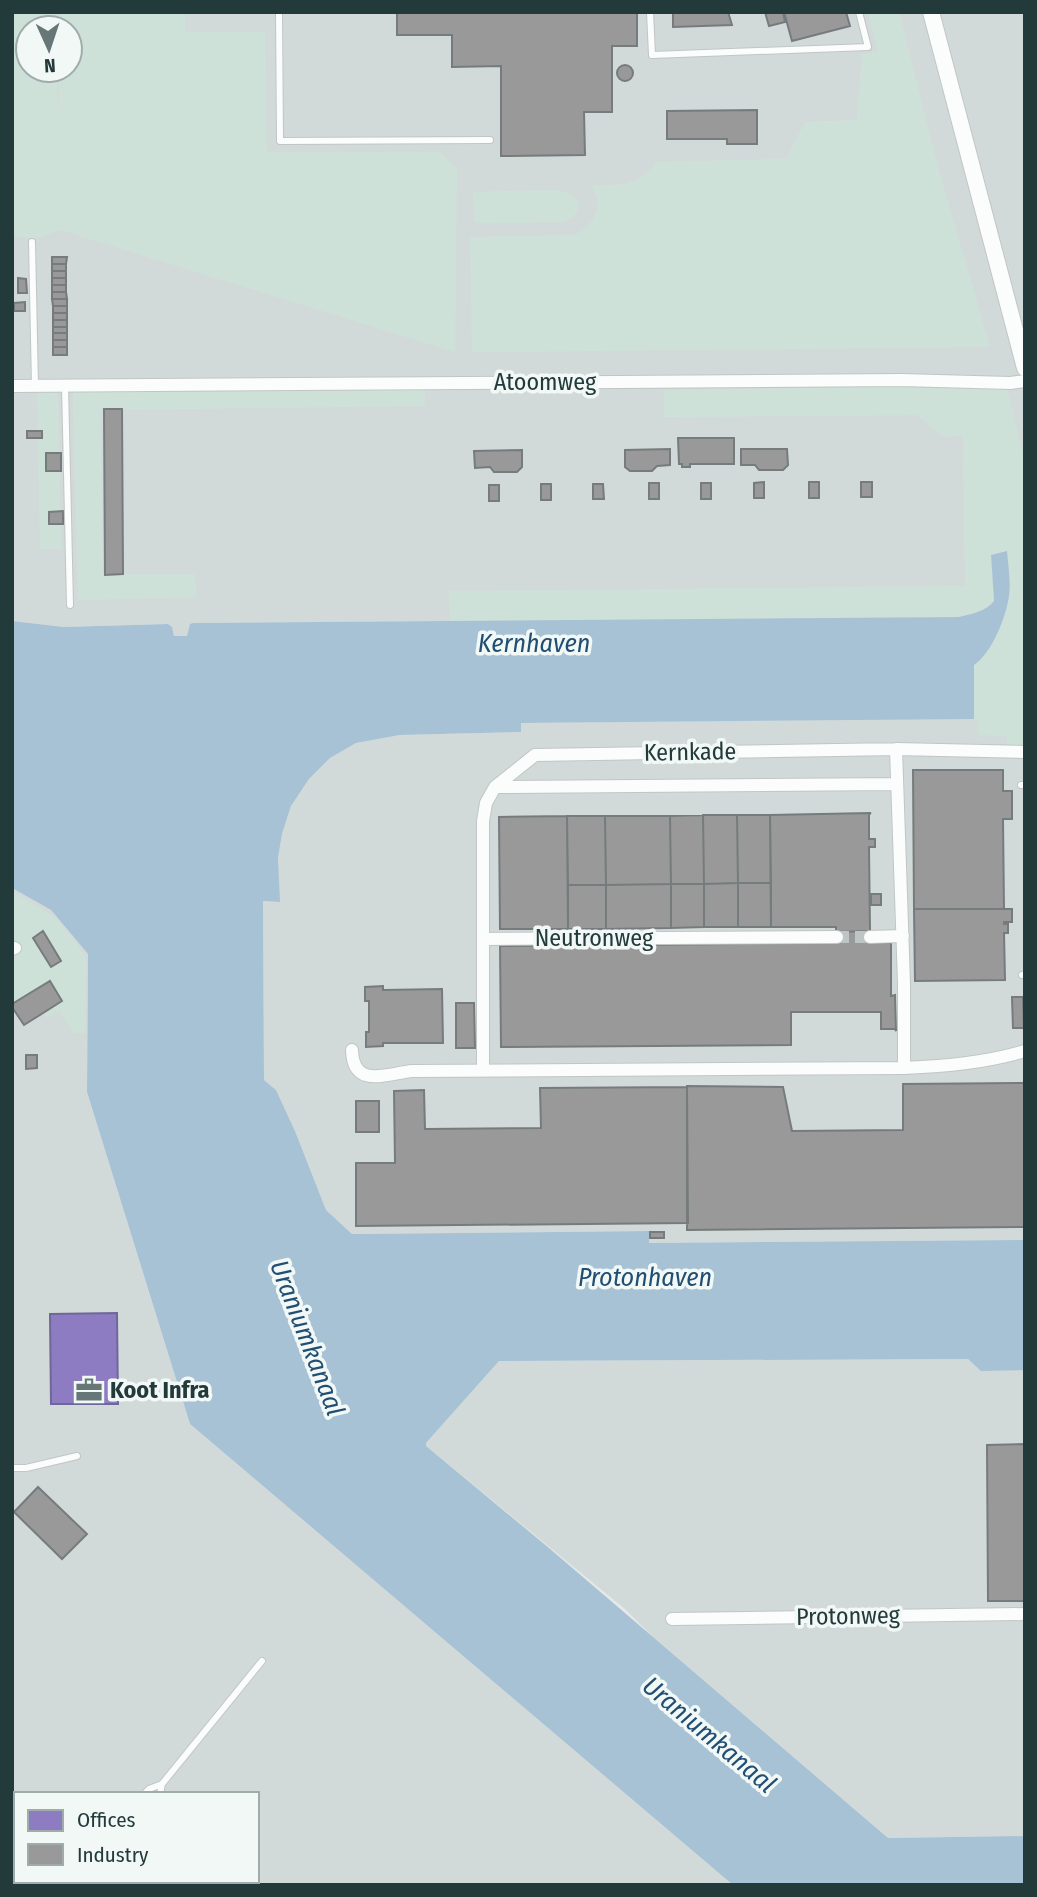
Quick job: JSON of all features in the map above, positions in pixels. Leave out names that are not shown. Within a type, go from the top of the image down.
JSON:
[{"type":"street","points":[[931,12],[1025,368]]},
{"type":"street","name":"Atoomweg","points":[[12,386],[1025,381]]},
{"type":"street","points":[[896,749],[903,936],[904,1068]]},
{"type":"street","name":"Kernkade","points":[[495,787],[535,755],[896,749],[1025,752]]},
{"type":"street","name":"Kernkade","points":[[495,787],[897,784]]},
{"type":"street","points":[[483,1070],[483,821],[486,803],[495,787]]},
{"type":"street","points":[[870,937],[903,936]]},
{"type":"street","name":"Neutronweg","points":[[483,939],[836,937]]},
{"type":"street","points":[[352,1050],[352,1064],[359,1073],[368,1076],[412,1070],[904,1068],[986,1061],[1025,1051]]},
{"type":"street","name":"Protonweg","points":[[672,1619],[1025,1614]]},
{"type":"lane","points":[[279,12],[280,141],[490,140]]},
{"type":"lane","points":[[650,12],[652,55],[868,47],[859,12]]},
{"type":"lane","points":[[32,242],[35,386]]},
{"type":"lane","points":[[65,385],[70,605]]},
{"type":"lane","points":[[12,1468],[26,1468],[77,1456]]},
{"type":"lane","points":[[160,1792],[162,1784],[262,1661]]},
{"type":"lane","points":[[146,1792],[149,1788],[162,1784]]},
{"type":"shaded area","points":[[12,12],[1025,12],[1025,1240],[648,1243],[648,1231],[352,1234],[326,1210],[276,1090],[264,1080],[263,901],[279,902],[278,858],[291,806],[309,779],[330,758],[356,743],[400,735],[521,732],[521,723],[791,720],[974,664],[1005,612],[991,555],[994,601],[917,618],[193,623],[187,636],[177,637],[168,624],[64,627],[12,621]]},
{"type":"shaded area","points":[[12,888],[51,910],[88,954],[87,1092],[190,1424],[733,1885],[12,1885]]},
{"type":"shaded area","points":[[968,1359],[981,1370],[1025,1370],[1025,1836],[888,1838],[654,1638],[625,1609],[426,1446],[499,1361]]},
{"type":"green space","points":[[12,12],[58,12],[14,14],[14,84],[57,84],[59,135],[59,84],[84,84],[84,14],[59,12],[185,12],[185,32],[265,32],[267,152],[439,152],[457,168],[455,352],[61,230],[36,238],[12,235]]},
{"type":"green space","points":[[868,12],[899,12],[939,171],[990,347],[472,352],[470,237],[575,235],[588,226],[596,215],[596,194],[592,186],[620,185],[636,180],[656,162],[786,159],[805,122],[857,120],[862,54],[878,52]]},
{"type":"green space","points":[[555,190],[569,194],[579,203],[570,219],[563,222],[475,223],[473,192]]},
{"type":"green space","points":[[1007,387],[1025,464],[1025,745],[1007,745],[1007,736],[978,735],[978,720],[974,719],[974,664],[996,633],[1009,596],[1007,551],[991,555],[994,601],[973,614],[958,617],[450,622],[449,591],[965,586],[963,436],[944,437],[917,415],[664,417],[664,390]]},
{"type":"green space","points":[[425,390],[425,406],[100,410],[103,574],[195,574],[196,597],[78,600],[73,391]]},
{"type":"green space","points":[[56,391],[61,549],[40,549],[37,392]]},
{"type":"green space","points":[[12,891],[56,918],[86,956],[85,1033],[74,1033],[59,1010],[47,1018],[31,992],[12,1004]]},
{"type":"water","points":[[1007,551],[1009,596],[992,643],[974,665],[974,719],[521,723],[521,732],[400,735],[356,743],[330,758],[309,779],[291,806],[278,858],[280,902],[263,901],[264,1080],[276,1090],[326,1210],[352,1234],[649,1231],[649,1243],[1025,1240],[1025,1370],[981,1371],[968,1359],[499,1361],[426,1443],[426,1446],[888,1838],[1025,1836],[1025,1885],[733,1885],[190,1424],[87,1092],[88,954],[51,910],[12,888],[12,621],[64,627],[168,624],[172,627],[174,636],[187,636],[190,624],[193,623],[958,617],[982,610],[994,601],[991,555]]},
{"type":"building: Offices","points":[[117,1313],[118,1404],[51,1404],[50,1314]]},
{"type":"building: Industry","points":[[397,12],[637,12],[637,46],[612,46],[612,112],[584,112],[585,155],[501,156],[501,66],[452,67],[452,35],[397,35]]},
{"type":"building: Industry","points":[[673,12],[728,12],[732,25],[673,27]]},
{"type":"building: Industry","points":[[765,12],[783,12],[785,22],[769,26]]},
{"type":"building: Industry","points":[[784,12],[846,12],[850,26],[792,41]]},
{"type":"building: Industry","points":[[622,65],[628,65],[633,73],[631,79],[622,81],[617,76],[617,70]]},
{"type":"building: Industry","points":[[757,110],[757,144],[727,144],[727,139],[667,139],[667,111]]},
{"type":"building: Industry","points":[[52,257],[67,257],[66,264],[52,264]]},
{"type":"building: Industry","points":[[52,264],[66,264],[66,271],[52,271]]},
{"type":"building: Industry","points":[[52,271],[66,271],[66,278],[52,278]]},
{"type":"building: Industry","points":[[18,278],[26,279],[27,293],[18,293]]},
{"type":"building: Industry","points":[[52,278],[66,278],[66,285],[52,285]]},
{"type":"building: Industry","points":[[52,285],[66,285],[66,292],[52,292]]},
{"type":"building: Industry","points":[[52,292],[66,292],[67,299],[52,299]]},
{"type":"building: Industry","points":[[52,299],[67,299],[67,306],[53,306]]},
{"type":"building: Industry","points":[[25,302],[25,311],[14,311],[14,303]]},
{"type":"building: Industry","points":[[53,306],[67,306],[67,313],[53,313]]},
{"type":"building: Industry","points":[[53,313],[67,313],[67,320],[53,320]]},
{"type":"building: Industry","points":[[53,320],[67,320],[67,327],[53,327]]},
{"type":"building: Industry","points":[[53,327],[67,327],[67,333],[53,333]]},
{"type":"building: Industry","points":[[53,333],[67,333],[67,340],[53,340]]},
{"type":"building: Industry","points":[[53,340],[67,340],[67,347],[53,347]]},
{"type":"building: Industry","points":[[53,347],[67,347],[67,355],[53,355]]},
{"type":"building: Industry","points":[[104,409],[122,409],[123,574],[105,575]]},
{"type":"building: Industry","points":[[27,431],[42,431],[42,438],[27,438]]},
{"type":"building: Industry","points":[[678,438],[734,438],[734,464],[690,464],[690,467],[682,467],[682,464],[679,464]]},
{"type":"building: Industry","points":[[670,449],[670,465],[657,466],[652,471],[630,471],[625,467],[625,450]]},
{"type":"building: Industry","points":[[741,449],[787,449],[788,465],[783,470],[759,470],[755,465],[741,465]]},
{"type":"building: Industry","points":[[522,450],[522,467],[517,472],[494,472],[490,467],[475,468],[474,451]]},
{"type":"building: Industry","points":[[46,453],[61,453],[61,471],[46,471]]},
{"type":"building: Industry","points":[[764,482],[764,498],[754,498],[754,483]]},
{"type":"building: Industry","points":[[809,482],[819,482],[819,498],[809,498]]},
{"type":"building: Industry","points":[[861,482],[872,482],[872,497],[861,497]]},
{"type":"building: Industry","points":[[649,483],[659,483],[659,499],[649,499]]},
{"type":"building: Industry","points":[[701,483],[711,483],[711,499],[701,499]]},
{"type":"building: Industry","points":[[541,484],[551,484],[551,500],[541,500]]},
{"type":"building: Industry","points":[[593,484],[603,484],[604,499],[593,499]]},
{"type":"building: Industry","points":[[489,485],[499,485],[499,501],[489,501]]},
{"type":"building: Industry","points":[[63,511],[63,524],[49,524],[49,512]]},
{"type":"building: Industry","points":[[913,770],[1003,770],[1003,791],[1012,791],[1012,819],[1003,819],[1004,909],[914,909]]},
{"type":"building: Industry","points":[[871,813],[869,839],[875,839],[875,847],[869,847],[872,931],[836,932],[836,927],[771,927],[770,815]]},
{"type":"building: Industry","points":[[703,815],[704,884],[671,884],[670,816]]},
{"type":"building: Industry","points":[[703,815],[737,815],[738,883],[704,884]]},
{"type":"building: Industry","points":[[737,815],[770,815],[771,883],[738,883]]},
{"type":"building: Industry","points":[[567,816],[605,816],[606,885],[568,885]]},
{"type":"building: Industry","points":[[567,816],[568,929],[500,929],[499,817]]},
{"type":"building: Industry","points":[[605,816],[670,816],[671,884],[606,885]]},
{"type":"building: Industry","points":[[738,883],[771,883],[771,927],[738,927]]},
{"type":"building: Industry","points":[[738,883],[738,927],[704,927],[704,884]]},
{"type":"building: Industry","points":[[671,884],[671,928],[606,929],[606,885]]},
{"type":"building: Industry","points":[[671,884],[704,884],[704,927],[671,928]]},
{"type":"building: Industry","points":[[568,885],[606,885],[606,929],[568,929]]},
{"type":"building: Industry","points":[[871,894],[881,894],[881,905],[871,905]]},
{"type":"building: Industry","points":[[914,909],[1012,909],[1012,922],[1004,922],[1008,924],[1008,933],[1004,933],[1005,980],[915,981]]},
{"type":"building: Industry","points":[[43,931],[61,961],[51,967],[33,938]]},
{"type":"building: Industry","points":[[870,931],[870,943],[891,943],[891,996],[895,995],[896,1031],[881,1029],[881,1012],[791,1012],[791,1045],[501,1047],[500,946],[837,943],[836,932]]},
{"type":"building: Industry","points":[[50,981],[62,1001],[24,1025],[12,1004]]},
{"type":"building: Industry","points":[[383,986],[383,990],[442,989],[443,1043],[383,1043],[383,1046],[366,1047],[369,1001],[365,1001],[365,987]]},
{"type":"building: Industry","points":[[1012,997],[1023,997],[1024,1028],[1013,1028]]},
{"type":"building: Industry","points":[[456,1003],[474,1003],[475,1048],[456,1048]]},
{"type":"building: Industry","points":[[26,1055],[37,1055],[37,1068],[26,1069]]},
{"type":"building: Industry","points":[[1025,1083],[1025,1227],[687,1230],[687,1086],[783,1087],[792,1131],[903,1130],[903,1084]]},
{"type":"building: Industry","points":[[687,1087],[688,1223],[356,1226],[356,1163],[395,1163],[394,1091],[424,1090],[425,1129],[541,1128],[540,1088]]},
{"type":"building: Industry","points":[[356,1101],[379,1101],[379,1132],[356,1132]]},
{"type":"building: Industry","points":[[650,1232],[664,1232],[664,1238],[650,1238]]},
{"type":"building: Industry","points":[[1025,1444],[1025,1601],[988,1601],[987,1445]]},
{"type":"building: Industry","points":[[38,1487],[87,1534],[62,1559],[14,1512]]},
{"type":"tunnel","points":[[837,937],[870,937]]},
{"type":"place","name":"Koot Infra","points":[[89,1390]]},
{"type":"water label","name":"Kernhaven","points":[[534,643]]},
{"type":"water label","name":"Protonhaven","points":[[645,1277]]},
{"type":"water label","name":"Uraniumkanaal","points":[[307,1338]]},
{"type":"water label","name":"Uraniumkanaal","points":[[709,1735]]}]
